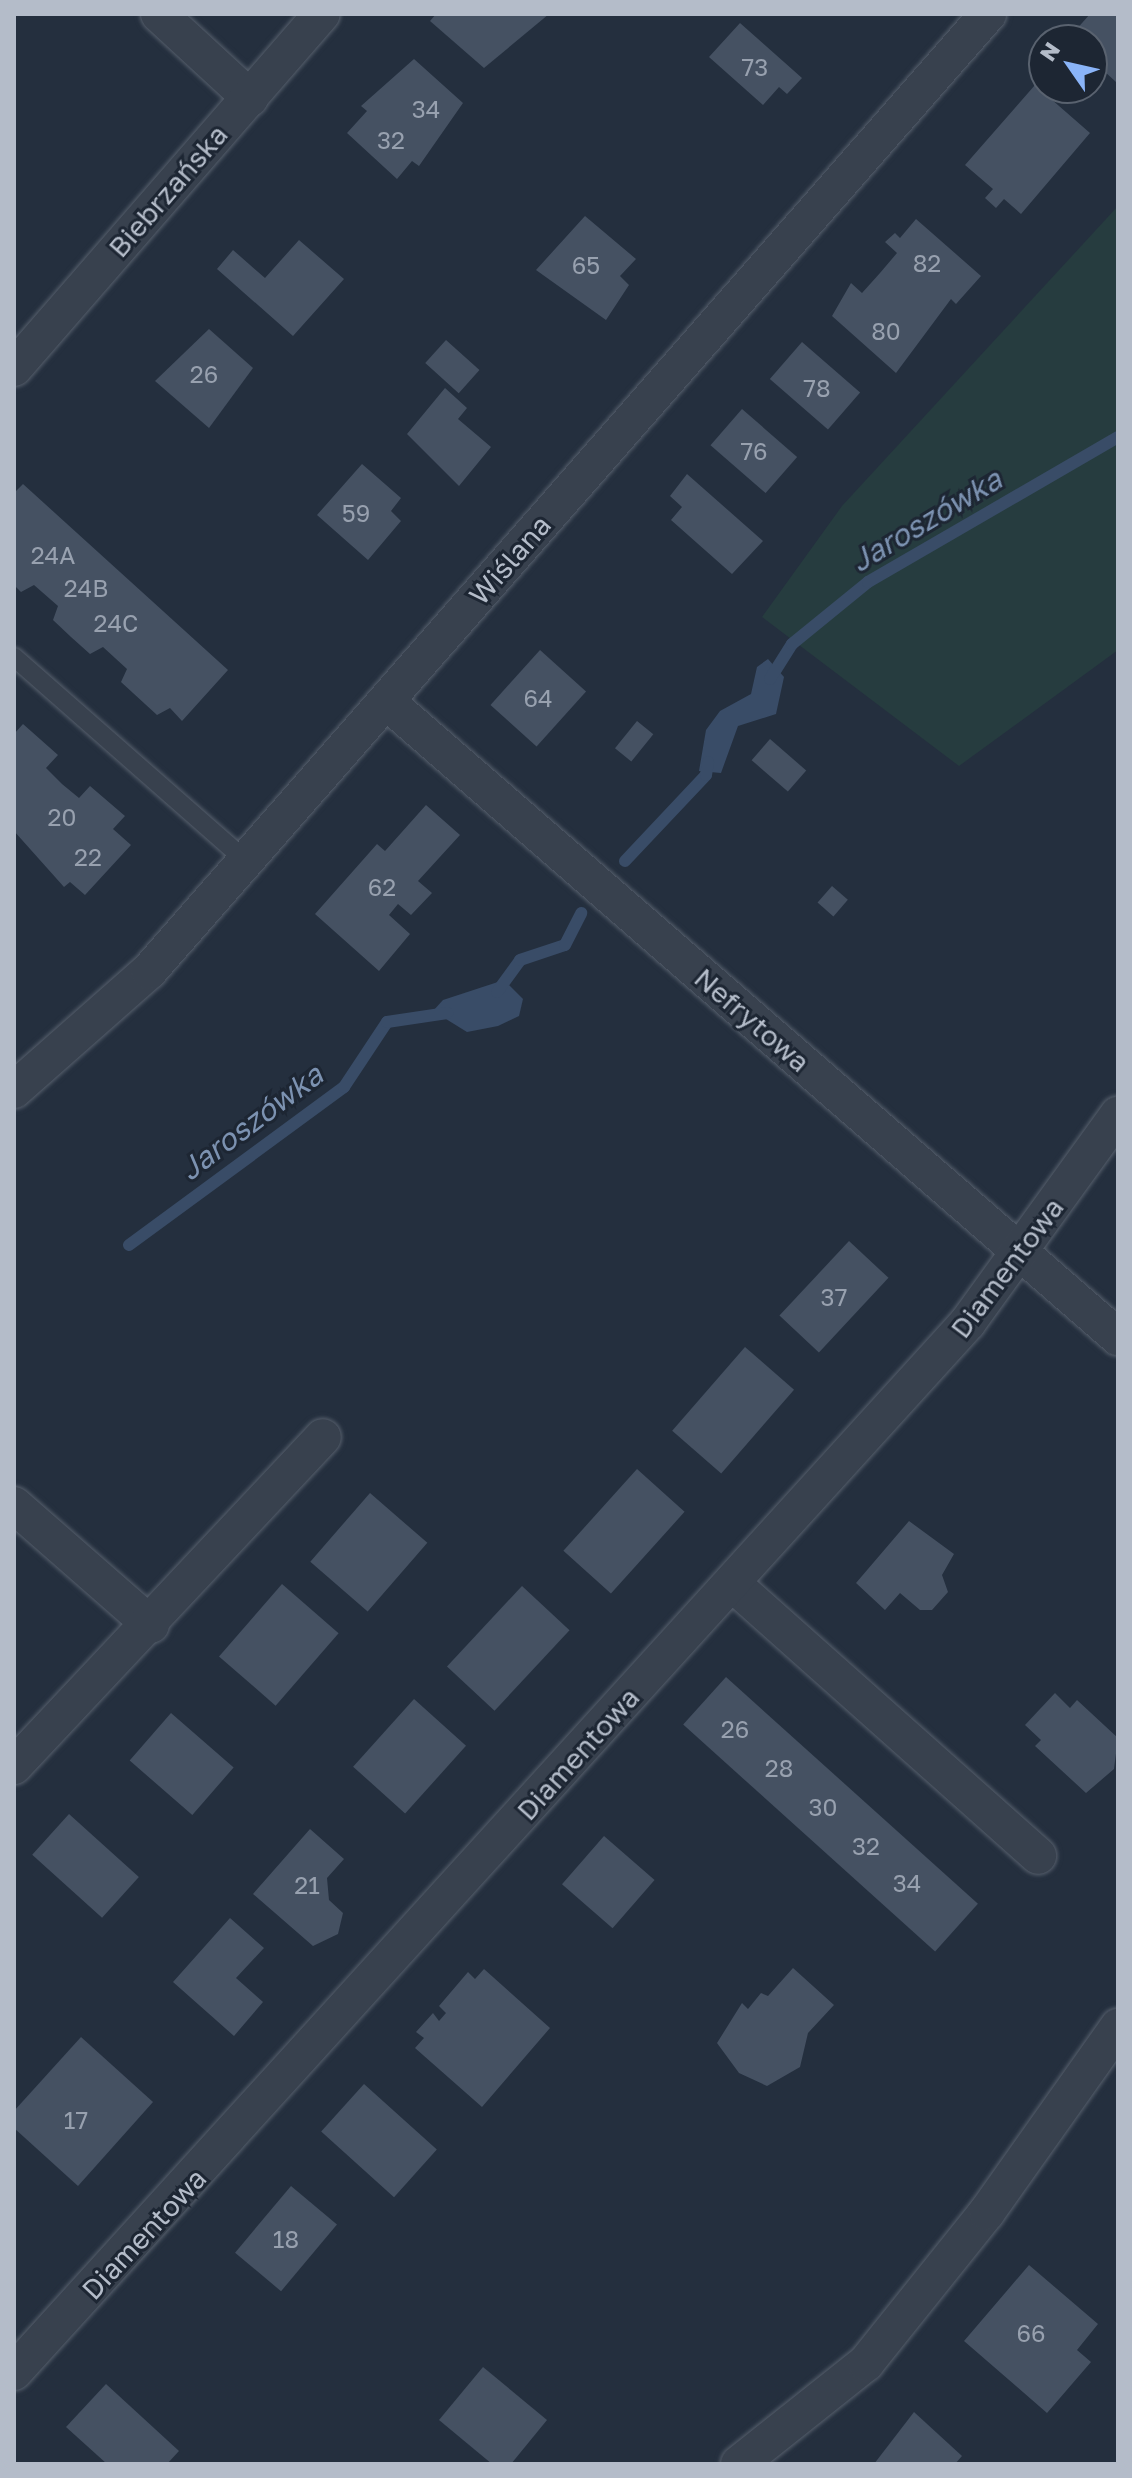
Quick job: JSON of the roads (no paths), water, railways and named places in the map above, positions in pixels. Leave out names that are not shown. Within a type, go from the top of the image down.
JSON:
[{"type":"street","points":[[159,14],[250,98]]},
{"type":"street","name":"Biebrzańska","points":[[14,368],[322,14]]},
{"type":"street","name":"Wiślana","points":[[14,1090],[149,971],[988,14]]},
{"type":"street","name":"Nefrytowa","points":[[386,701],[1118,1337]]},
{"type":"street","name":"Diamentowa","points":[[14,2372],[968,1322],[1118,1115]]},
{"type":"street","points":[[14,1766],[151,1625],[323,1437]]},
{"type":"street","points":[[14,1505],[151,1625]]},
{"type":"street","points":[[732,1583],[1038,1856]]},
{"type":"street","points":[[739,2464],[866,2363],[987,2212],[1118,2027]]},
{"type":"lane","points":[[14,657],[246,861]]},
{"type":"water","points":[[768,659],[784,677],[776,714],[738,726],[721,773],[699,771],[706,730],[720,711],[751,694],[757,667]]},
{"type":"water","points":[[504,980],[523,999],[519,1016],[498,1026],[467,1032],[433,1011],[443,1000]]},
{"type":"waterway","name":"Jaroszówka","points":[[770,679],[792,644],[868,582],[1118,437]]},
{"type":"waterway","points":[[625,861],[706,775],[708,762]]},
{"type":"waterway","name":"Jaroszówka","points":[[497,992],[520,960],[565,945],[581,913]]},
{"type":"waterway","name":"Jaroszówka","points":[[129,1245],[344,1087],[387,1022],[447,1013]]}]
